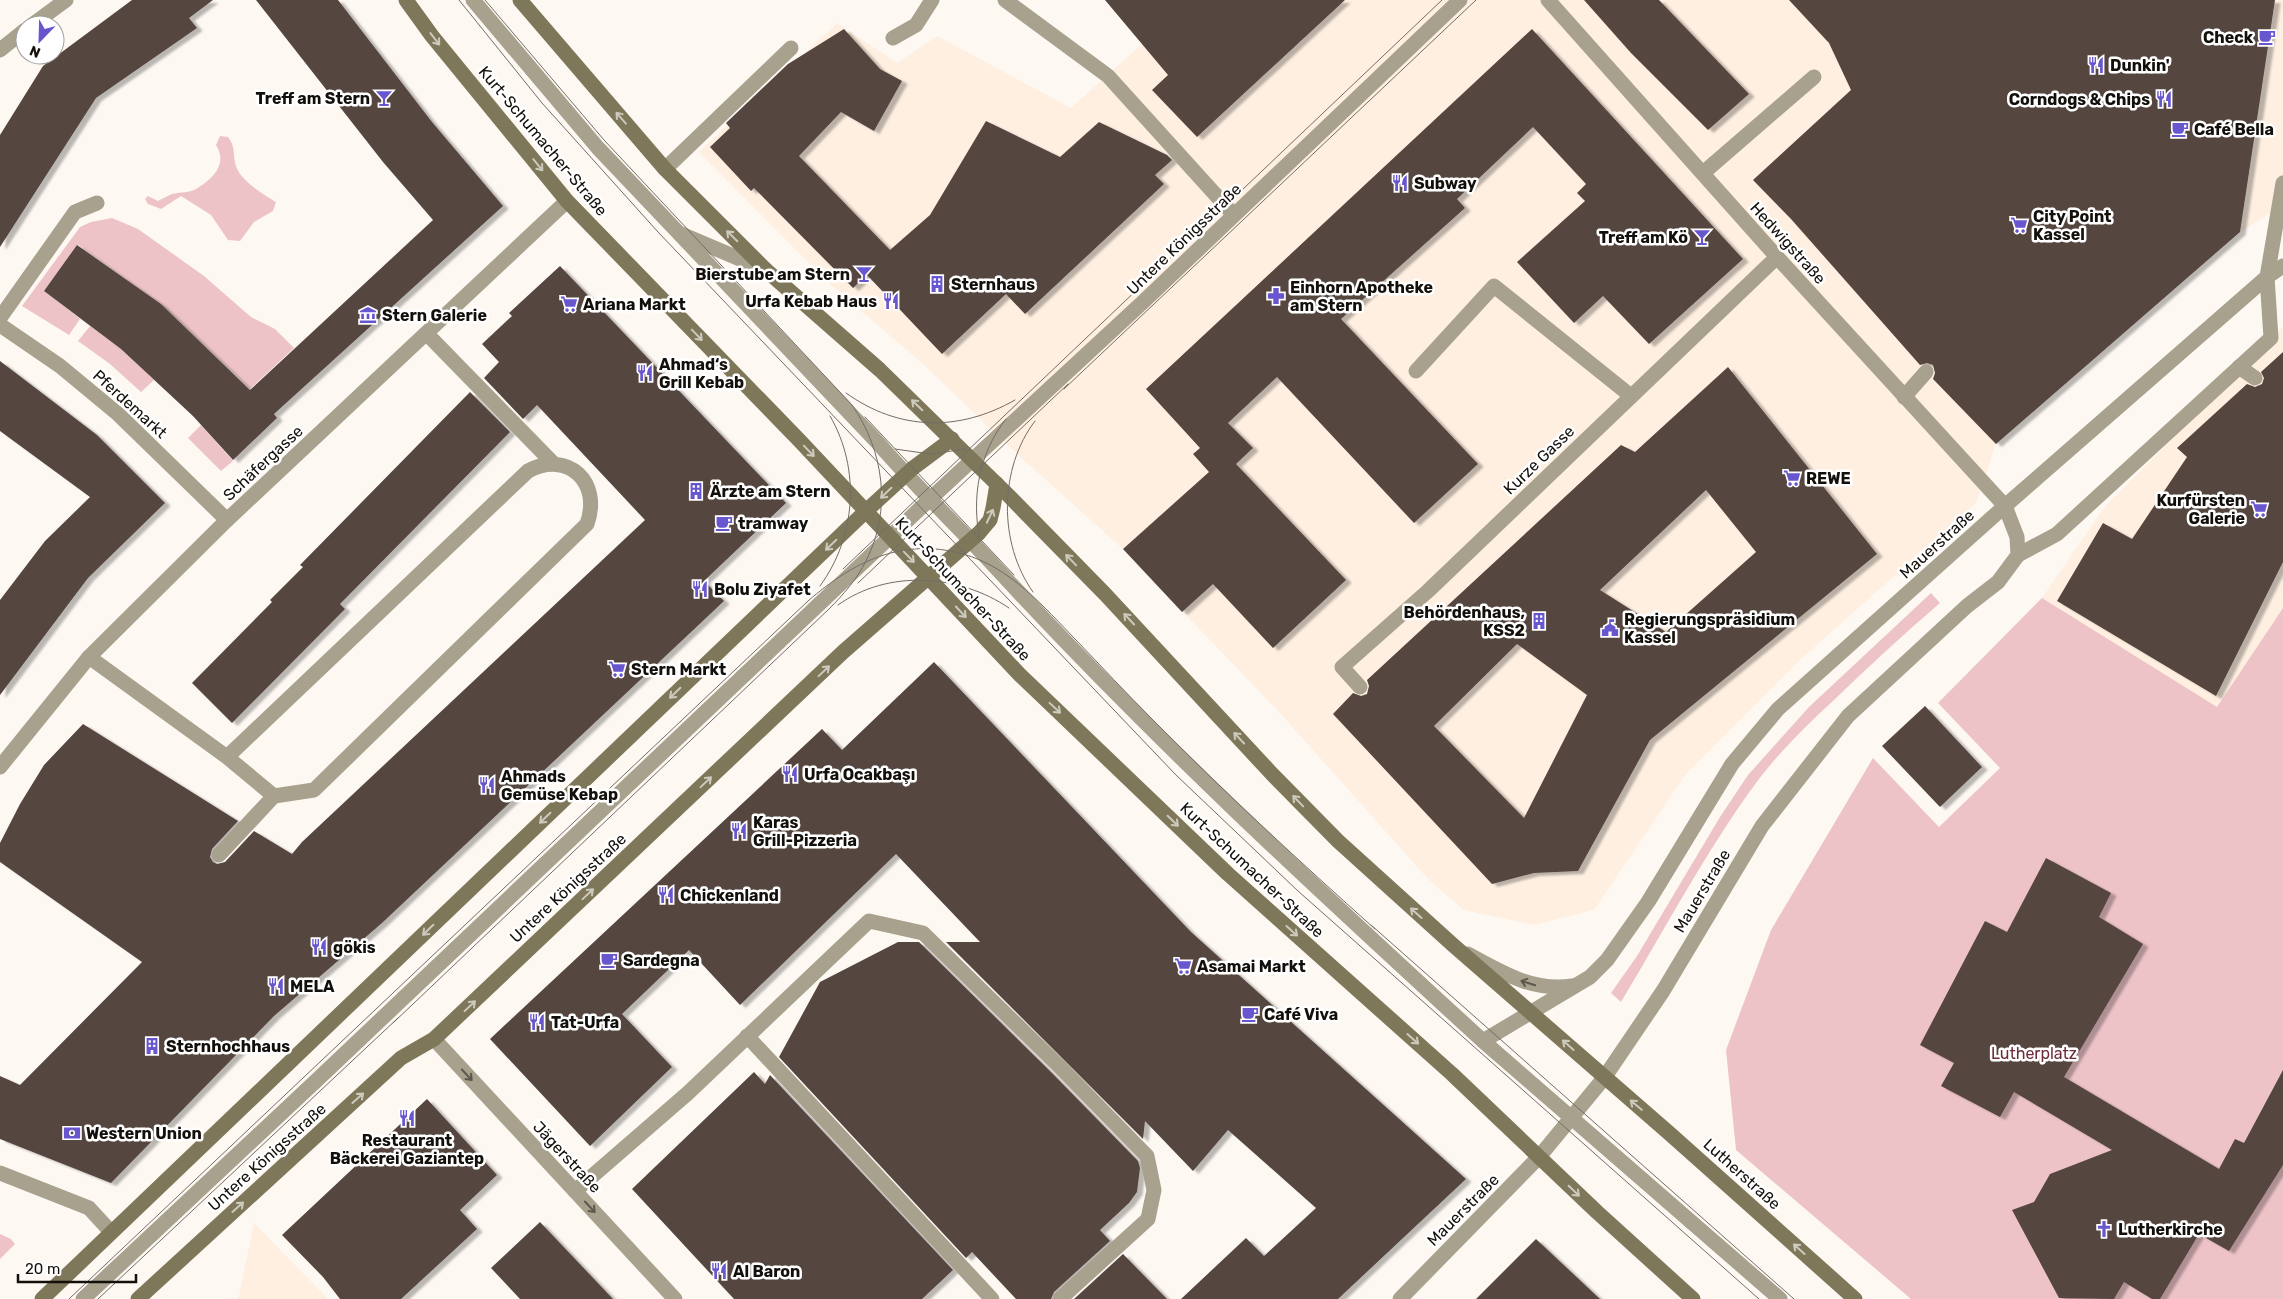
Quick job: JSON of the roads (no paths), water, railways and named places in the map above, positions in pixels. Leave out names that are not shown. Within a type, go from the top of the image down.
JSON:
[{"type":"main road","name":"Kurt-Schumacher-Straße","points":[[406,0],[432,36],[567,202],[928,576],[1020,675],[1228,874],[1452,1074],[1539,1157]]},
{"type":"main road","points":[[520,0],[666,169],[767,271],[880,370],[952,439],[1105,594],[1272,774],[1338,841],[1452,945],[1532,1012],[1604,1078]]},
{"type":"main road","points":[[42,1299],[866,512],[930,454],[952,439]]},
{"type":"main road","name":"Untere Königsstraße","points":[[138,1299],[401,1058],[434,1039],[843,652],[928,576],[970,542],[990,520],[997,484]]},
{"type":"main road","name":"Lutherstraße","points":[[1604,1078],[1669,1133],[1855,1299]]},
{"type":"main road","points":[[1539,1157],[1693,1299]]},
{"type":"street","points":[[40,15],[49,5],[66,0]]},
{"type":"street","points":[[473,0],[560,105],[674,231],[880,444],[929,500],[1084,661],[1226,804],[1307,881],[1483,1041],[1780,1299]]},
{"type":"street","points":[[893,38],[916,25],[932,0]]},
{"type":"street","points":[[1005,0],[1108,76],[1233,214]]},
{"type":"street","name":"Untere Königsstraße","points":[[83,1299],[311,1086],[972,459],[1143,302],[1233,214],[1460,0]]},
{"type":"street","name":"Hedwigstraße","points":[[1548,0],[1777,257],[2005,506]]},
{"type":"street","points":[[0,50],[15,38]]},
{"type":"street","points":[[666,169],[791,48]]},
{"type":"street","points":[[1703,173],[1814,77]]},
{"type":"street","points":[[2005,506],[2017,537],[2018,556],[2057,534],[2271,338],[2267,277],[2283,183]]},
{"type":"street","name":"Schäfergasse","points":[[0,767],[89,657],[227,520],[567,202]]},
{"type":"street","points":[[0,318],[75,212],[97,203]]},
{"type":"street","points":[[674,231],[767,271]]},
{"type":"street","name":"Kurze Gasse","points":[[1360,687],[1342,667],[1428,591],[1777,257]]},
{"type":"street","name":"Mauerstraße","points":[[1483,1041],[1590,976],[1607,960],[1648,902],[1732,764],[1778,709],[2005,506],[2267,277],[2283,266]]},
{"type":"street","points":[[1416,371],[1494,286],[1632,396]]},
{"type":"street","name":"Pferdemarkt","points":[[0,325],[60,366],[118,414],[227,520]]},
{"type":"street","points":[[219,855],[274,796],[314,790],[587,524],[592,511],[591,497],[587,484],[572,470],[553,463],[427,334]]},
{"type":"street","points":[[2239,366],[2255,378]]},
{"type":"street","points":[[1904,397],[1926,372]]},
{"type":"street","points":[[227,758],[528,471],[540,465],[553,463]]},
{"type":"street","name":"Mauerstraße","points":[[1400,1299],[1539,1157],[1604,1078],[1664,991],[1762,826],[1848,716],[1967,606],[1998,582],[2018,556]]},
{"type":"street","points":[[89,657],[227,758],[274,796]]},
{"type":"street","points":[[575,1191],[688,1093],[869,921],[923,933],[1059,1066],[1147,1156],[1154,1190],[1148,1219],[1060,1299]]},
{"type":"street","points":[[1452,945],[1505,974],[1532,985],[1557,988],[1576,985]]},
{"type":"street","points":[[747,1036],[992,1299]]},
{"type":"street","name":"Jägerstraße","points":[[434,1039],[675,1299]]},
{"type":"street","points":[[0,1173],[89,1208],[111,1232]]},
{"type":"tram line","points":[[459,0],[542,103],[658,232],[1176,775],[1298,891],[1759,1299]]},
{"type":"tram line","points":[[393,1023],[829,609],[854,580],[866,561],[874,542],[879,522],[881,501],[881,481],[877,461],[863,423],[852,405],[604,140],[485,0]]},
{"type":"tram line","points":[[843,569],[1442,0]]},
{"type":"tram line","points":[[1064,389],[1476,0]]},
{"type":"tram line","points":[[858,583],[1068,384]]},
{"type":"tram line","points":[[846,393],[866,406],[887,415],[929,423],[951,422],[972,418],[1015,400]]},
{"type":"tram line","points":[[820,586],[832,567],[841,546],[847,525],[850,502],[847,458],[830,416]]},
{"type":"tram line","points":[[865,417],[1014,575]]},
{"type":"tram line","points":[[980,540],[976,508],[980,476],[989,446],[1006,419]]},
{"type":"tram line","points":[[1033,592],[1022,573],[1013,551],[1007,506],[1009,483],[1015,461],[1023,440],[1035,421]]},
{"type":"tram line","points":[[895,449],[930,454],[966,449]]},
{"type":"tram line","points":[[69,1299],[808,601],[843,575],[879,556],[919,549],[941,550],[963,554],[980,560],[1011,578],[1039,602],[1142,709],[1207,773],[1375,929]]},
{"type":"tram line","points":[[838,605],[858,593],[879,586],[901,581],[924,580],[968,588],[1009,608]]},
{"type":"tram line","points":[[1371,925],[1794,1299]]},
{"type":"tram line","points":[[98,1299],[398,1018]]},
{"type":"place","name":"Check","points":[[2267,37]]},
{"type":"place","name":"Dunkin'","points":[[2096,65]]},
{"type":"place","name":"Treff am Stern","points":[[384,98]]},
{"type":"place","name":"Corndogs & Chips","points":[[2164,99]]},
{"type":"place","name":"Café Bella","points":[[2180,129]]},
{"type":"place","name":"Subway","points":[[1400,183]]},
{"type":"place","name":"City Point Kassel","points":[[2019,225]]},
{"type":"place","name":"Treff am Kö","points":[[1702,237]]},
{"type":"place","name":"Bierstube am Stern","points":[[864,274]]},
{"type":"place","name":"Sternhaus","points":[[937,284]]},
{"type":"place","name":"Einhorn Apotheke am Stern","points":[[1276,296]]},
{"type":"place","name":"Urfa Kebab Haus","points":[[891,301]]},
{"type":"place","name":"Ariana Markt","points":[[569,304]]},
{"type":"place","name":"Stern Galerie","points":[[368,315]]},
{"type":"place","name":"Ahmad‘s Grill Kebab","points":[[645,373]]},
{"type":"place","name":"REWE","points":[[1792,478]]},
{"type":"place","name":"Ärzte am Stern","points":[[696,491]]},
{"type":"place","name":"Kurfürsten Galerie","points":[[2259,509]]},
{"type":"place","name":"tramway","points":[[724,523]]},
{"type":"place","name":"Bolu Ziyafet","points":[[700,589]]},
{"type":"place","name":"Behördenhaus, KSS2","points":[[1539,621]]},
{"type":"place","name":"Regierungspräsidium Kassel","points":[[1610,628]]},
{"type":"place","name":"Stern Markt","points":[[617,669]]},
{"type":"place","name":"Urfa Ocakbaşı","points":[[790,774]]},
{"type":"place","name":"Ahmads Gemüse Kebap","points":[[487,785]]},
{"type":"place","name":"Karas Grill-Pizzeria","points":[[739,831]]},
{"type":"place","name":"Chickenland","points":[[666,895]]},
{"type":"place","name":"gökis","points":[[319,947]]},
{"type":"place","name":"Sardegna","points":[[609,960]]},
{"type":"place","name":"Asamai Markt","points":[[1183,966]]},
{"type":"place","name":"MELA","points":[[276,986]]},
{"type":"place","name":"Café Viva","points":[[1250,1014]]},
{"type":"place","name":"Tat-Urfa","points":[[537,1022]]},
{"type":"place","name":"Sternhochhaus","points":[[152,1046]]},
{"type":"place","name":"Restaurant Bäckerei Gaziantep","points":[[407,1118]]},
{"type":"place","name":"Western Union","points":[[72,1133]]},
{"type":"place","name":"Lutherkirche","points":[[2104,1229]]},
{"type":"place","name":"Al Baron","points":[[719,1271]]},
{"type":"park label","name":"Lutherplatz","points":[[2034,1053]]}]
